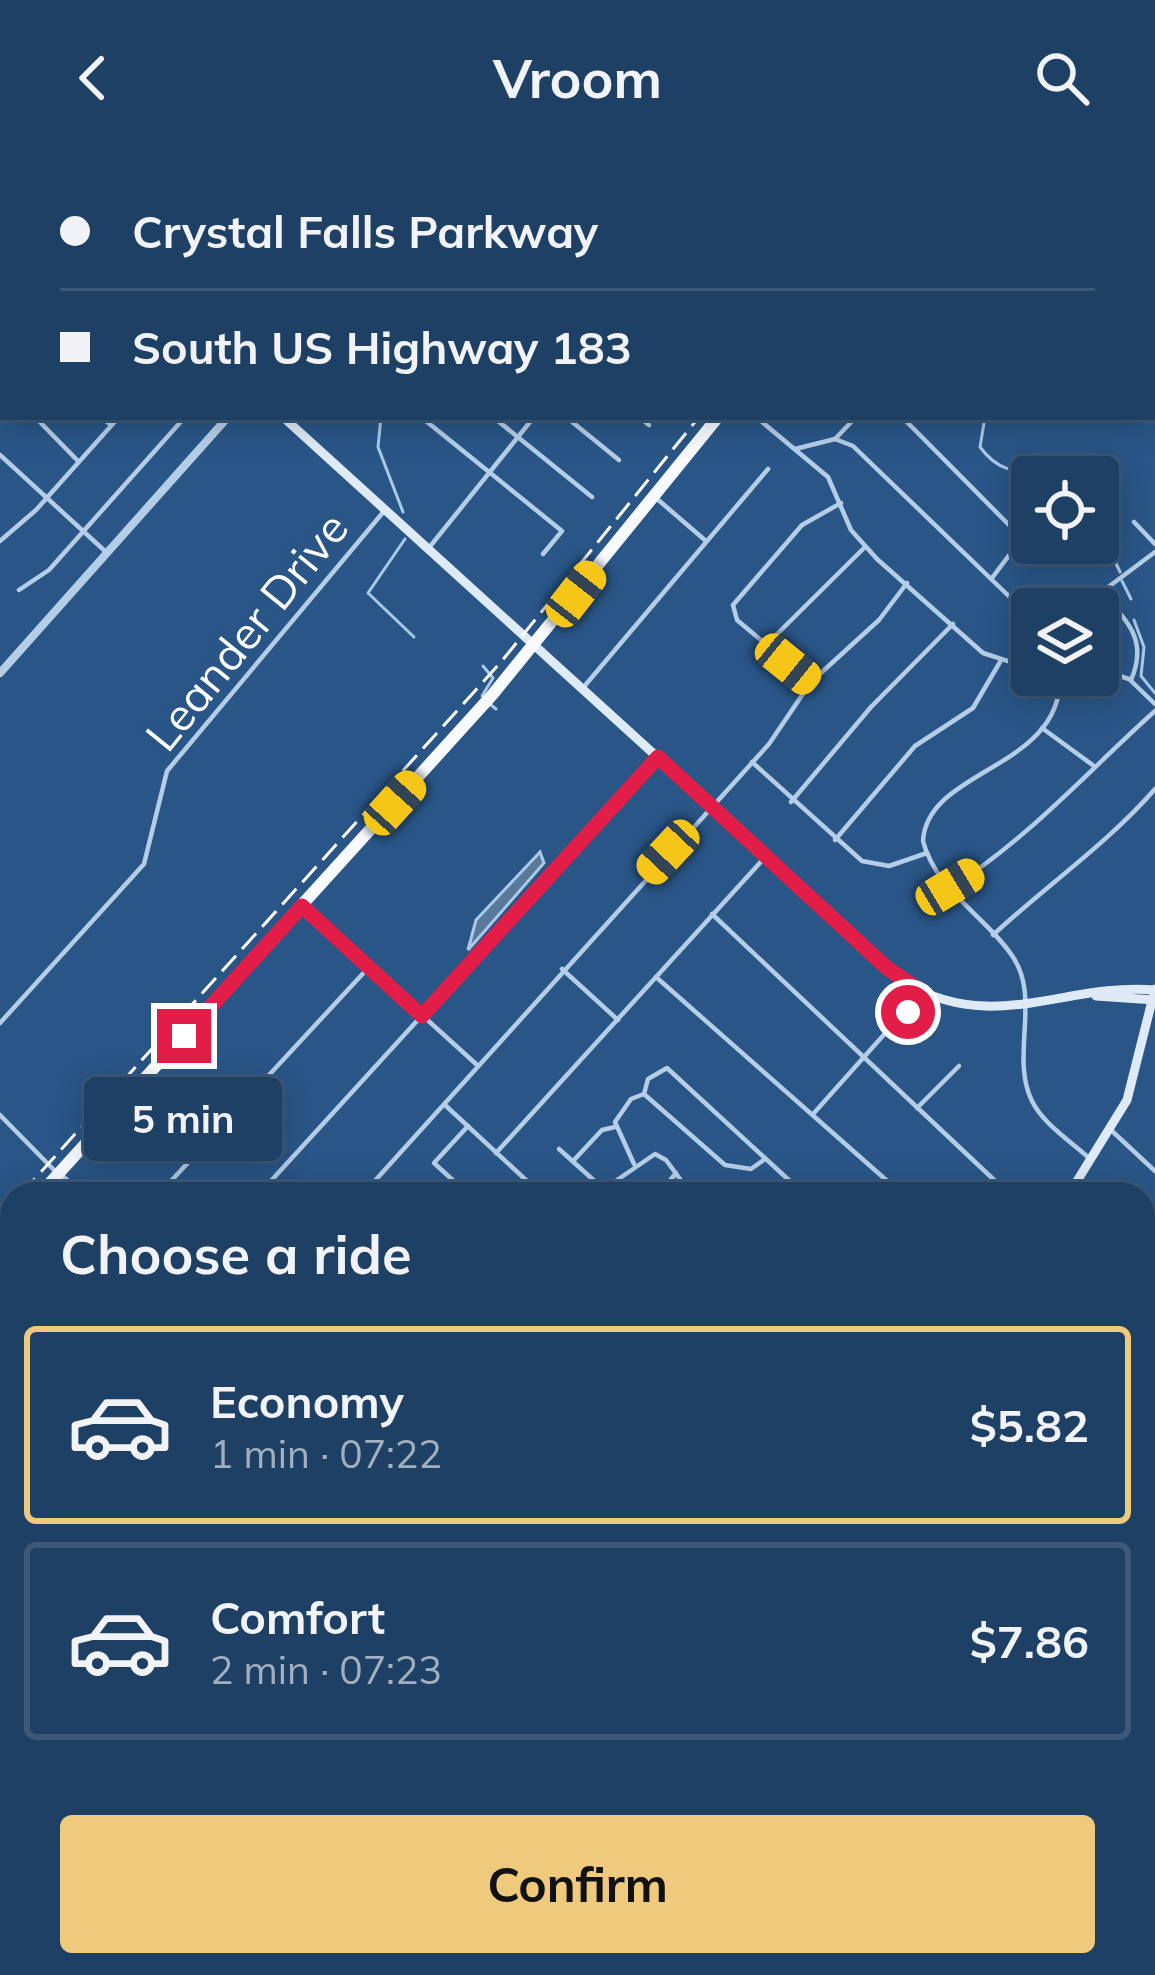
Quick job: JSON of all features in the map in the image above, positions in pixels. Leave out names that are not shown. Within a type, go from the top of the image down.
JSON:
[{"type":"main road","points":[[286,420],[887,968],[922,992],[963,1004],[1026,1007],[1091,996],[1155,994],[1132,1086],[1112,1131],[1079,1180]]},
{"type":"main road","points":[[51,1182],[533,647],[716,420]]},
{"type":"street","points":[[38,420],[79,462]]},
{"type":"street","points":[[105,420],[111,425]]},
{"type":"street","points":[[0,541],[46,499],[116,420]]},
{"type":"street","points":[[20,590],[44,574],[182,420]]},
{"type":"street","points":[[0,673],[225,420]]},
{"type":"street","points":[[425,420],[562,531],[543,554]]},
{"type":"street","points":[[497,420],[592,496]]},
{"type":"street","points":[[428,549],[532,420]]},
{"type":"street","points":[[570,420],[619,460]]},
{"type":"street","points":[[643,420],[649,425]]},
{"type":"street","points":[[760,420],[829,477],[865,547],[1000,662],[1011,664]]},
{"type":"street","points":[[795,449],[835,439],[853,420]]},
{"type":"street","points":[[905,420],[1015,531],[1007,560],[992,578]]},
{"type":"street","points":[[835,439],[856,448],[1011,598]]},
{"type":"street","points":[[0,454],[106,553]]},
{"type":"street","points":[[581,690],[768,469]]},
{"type":"street","points":[[654,497],[706,541]]},
{"type":"street","points":[[811,682],[737,620],[735,598],[802,525],[841,503]]},
{"type":"street","name":"Leander Drive","points":[[0,1023],[141,868],[152,847],[167,771],[386,510]]},
{"type":"street","points":[[1103,588],[1155,548],[1134,522]]},
{"type":"street","points":[[766,645],[865,547]]},
{"type":"street","points":[[374,1182],[751,762],[811,682],[879,620],[907,583]]},
{"type":"street","points":[[1119,614],[1136,634],[1138,659],[1131,680]]},
{"type":"street","points":[[791,802],[871,707],[953,624]]},
{"type":"street","points":[[836,840],[915,746],[973,708],[1000,662]]},
{"type":"street","points":[[950,887],[1071,794],[1113,741],[1155,707],[1131,680],[1119,676]]},
{"type":"street","points":[[1057,696],[1042,728],[1014,758],[946,801],[924,829],[927,853],[950,887],[1017,966],[1026,1007],[1029,1096],[1045,1119],[1092,1161]]},
{"type":"street","points":[[1042,728],[1094,766]]},
{"type":"street","points":[[271,1182],[658,757]]},
{"type":"street","points":[[751,762],[862,861],[880,866],[927,853]]},
{"type":"street","points":[[993,935],[1058,876],[1116,833],[1155,788]]},
{"type":"street","points":[[496,1153],[766,855]]},
{"type":"street","points":[[302,906],[476,1064]]},
{"type":"street","points":[[712,914],[996,1182]]},
{"type":"street","points":[[170,1182],[369,968]]},
{"type":"street","points":[[562,969],[618,1020]]},
{"type":"street","points":[[656,977],[888,1182]]},
{"type":"street","points":[[812,1114],[922,992]]},
{"type":"street","points":[[917,1108],[959,1066]]},
{"type":"street","points":[[634,1164],[615,1127],[620,1111],[644,1094],[648,1079],[667,1067],[791,1182]]},
{"type":"street","points":[[644,1094],[729,1167],[748,1170],[766,1160]]},
{"type":"street","points":[[445,1105],[528,1182]]},
{"type":"street","points":[[0,1115],[67,1182]]},
{"type":"street","points":[[455,1182],[434,1163],[468,1126]]},
{"type":"street","points":[[573,1161],[601,1131],[615,1127]]},
{"type":"street","points":[[1112,1131],[1155,1171]]},
{"type":"street","points":[[559,1149],[595,1182]]},
{"type":"street","points":[[616,1182],[634,1164],[658,1154],[682,1182]]},
{"type":"street","points":[[669,1182],[676,1173]]},
{"type":"shaded area","points":[[540,852],[544,863],[468,950],[476,920]]},
{"type":"waterway","points":[[381,420],[378,447],[403,512]]},
{"type":"waterway","points":[[984,420],[980,447],[1011,469]]},
{"type":"waterway","points":[[405,539],[368,593],[414,637]]},
{"type":"waterway","points":[[1116,564],[1120,572]]},
{"type":"waterway","points":[[1122,581],[1131,599]]},
{"type":"waterway","points":[[1134,620],[1144,647],[1141,676],[1155,693]]},
{"type":"waterway","points":[[482,696],[493,678],[483,666]]},
{"type":"waterway","points":[[491,705],[496,709]]},
{"type":"railway","points":[[32,1182],[501,662],[697,420]]},
{"type":"route","points":[[184,1036],[302,906],[422,1016],[658,757],[887,968],[922,992],[908,1012]]}]
